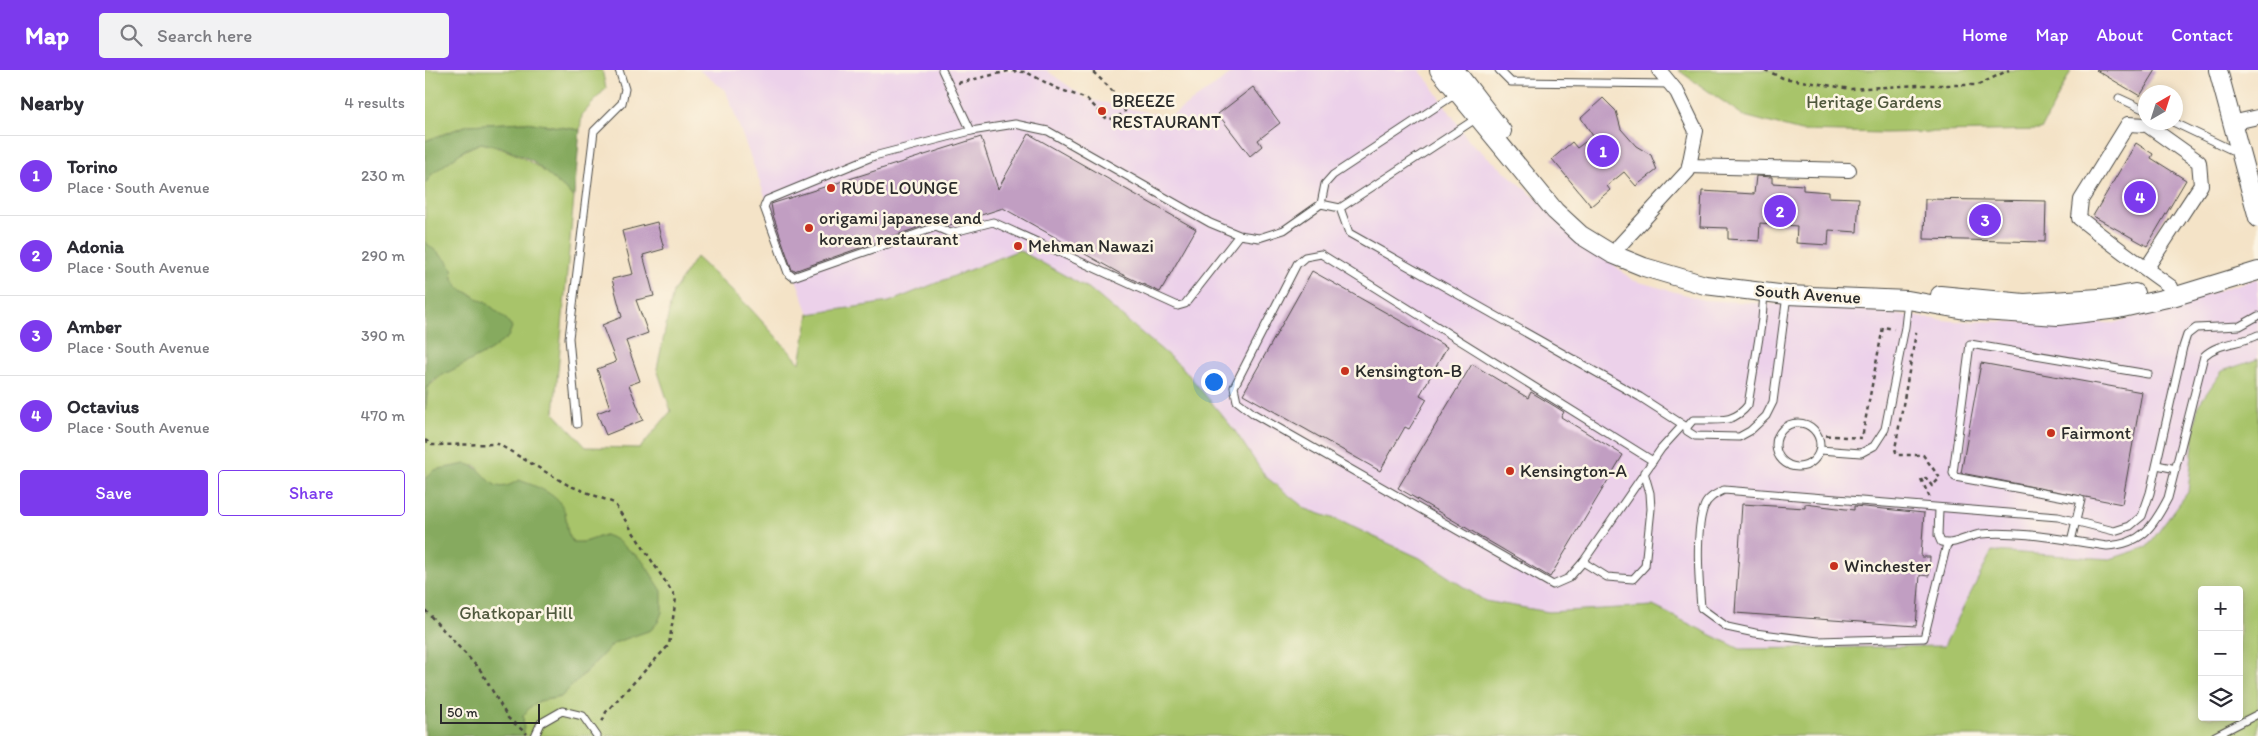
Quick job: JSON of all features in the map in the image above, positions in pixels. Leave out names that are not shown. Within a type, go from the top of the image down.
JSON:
[{"type":"street","name":"South Avenue","points":[[1439,70],[1555,211],[1581,235],[1612,254],[1644,267],[1705,285],[1787,295],[1908,300],[1965,310],[2058,316],[2118,309],[2177,296],[2258,271]]},
{"type":"street","points":[[1455,70],[1535,174],[1583,226],[1635,255],[1714,278],[1818,289],[1916,292],[2024,303],[2114,297],[2171,287],[2258,261]]},
{"type":"street","points":[[1619,246],[1688,171],[1696,131],[1677,92],[1659,70]]},
{"type":"street","points":[[2218,70],[2258,218]]},
{"type":"street","points":[[2229,70],[2240,121],[2258,178]]},
{"type":"street","points":[[2240,121],[2258,117]]},
{"type":"street","points":[[2146,269],[2201,185],[2199,162],[2147,125],[2128,124],[2081,200],[2079,218],[2146,269],[2171,287]]},
{"type":"street","points":[[1689,166],[1849,170]]},
{"type":"lane","points":[[577,424],[569,338],[570,328],[594,131],[622,104],[625,89],[619,70]]},
{"type":"lane","points":[[942,70],[971,131]]},
{"type":"lane","points":[[1499,70],[1511,82],[1671,84]]},
{"type":"lane","points":[[1239,235],[1185,304],[1178,306],[1093,266],[991,222],[950,233],[936,227],[793,277],[790,275],[764,207],[767,200],[874,156],[971,131],[1015,124],[1048,131],[1211,223],[1239,235],[1259,238],[1284,230],[1321,204],[1325,184],[1333,175],[1457,92]]},
{"type":"lane","points":[[2119,98],[2138,107]]},
{"type":"lane","points":[[1321,204],[1340,208],[1477,118]]},
{"type":"lane","points":[[2183,127],[2241,154]]},
{"type":"lane","points":[[1340,208],[1349,233],[1640,397],[1684,426],[1687,431],[1695,436],[1739,438],[1750,431],[1766,416],[1773,402],[1787,295]]},
{"type":"lane","points":[[1653,461],[1321,254],[1305,257],[1297,264],[1234,386],[1237,401],[1254,414],[1553,584],[1569,578],[1583,562],[1644,472],[1684,426],[1693,420],[1732,419],[1743,412],[1748,405],[1762,319],[1764,292]]},
{"type":"lane","points":[[1820,450],[1861,453],[1874,446],[1885,429],[1905,327],[1908,300]]},
{"type":"lane","points":[[1947,544],[1924,638],[1819,641],[1755,633],[1727,627],[1701,608],[1698,575],[1704,506],[1712,496],[1724,490],[1939,509],[2058,517],[2114,531],[2130,526],[2142,516],[2157,465],[2187,335],[2196,328],[2240,326],[2258,316]]},
{"type":"lane","points":[[1939,509],[1938,536],[1941,542],[1947,544],[1979,534],[2000,534],[2107,546],[2120,545],[2145,534],[2158,518],[2168,498],[2204,356],[2212,348],[2250,339],[2258,335]]},
{"type":"lane","points":[[2071,541],[2081,500],[1955,477],[1953,473],[1970,344],[2148,374]]},
{"type":"lane","points":[[1800,423],[1807,425],[1818,435],[1820,450],[1807,466],[1793,467],[1777,454],[1777,439],[1785,427],[1800,423]]},
{"type":"lane","points":[[2157,465],[2176,469]]},
{"type":"lane","points":[[1583,562],[1607,577],[1633,579],[1645,566],[1651,509],[1650,493],[1644,472]]},
{"type":"lane","points":[[535,736],[541,723],[562,711],[583,716],[597,736]]},
{"type":"lane","points":[[2215,736],[2258,714]]},
{"type":"path","points":[[949,85],[1009,71],[1026,72],[1056,88],[1087,99],[1107,119],[1117,118],[1125,112],[1122,103],[1091,70]]},
{"type":"path","points":[[1765,70],[1783,78],[1851,88],[1978,85],[2009,70]]},
{"type":"path","points":[[425,440],[432,445],[498,444],[568,485],[614,503],[676,598],[669,645],[606,712],[597,736]]},
{"type":"path","points":[[1895,449],[1897,455],[1923,455],[1940,478],[1932,486],[1926,478],[1921,479],[1930,497],[1930,508]]},
{"type":"path","points":[[425,610],[481,671],[508,718],[529,736]]},
{"type":"shaded area","points":[[699,70],[1046,70],[1087,99],[1169,117],[1237,70],[1419,70],[1430,83],[1469,141],[1632,280],[1704,300],[1844,308],[1952,321],[2114,323],[2258,278],[2258,359],[2222,372],[2197,407],[2188,492],[2147,547],[2110,559],[1992,552],[1945,646],[1740,649],[1653,606],[1549,612],[1485,601],[1420,558],[1338,520],[1306,509],[1265,476],[1235,431],[1183,368],[1091,290],[1019,250],[889,302],[809,314],[726,91]]},
{"type":"green space","points":[[425,70],[602,70],[606,88],[582,115],[580,130],[525,122],[468,125],[425,141]]},
{"type":"green space","name":"Heritage Gardens","points":[[1678,70],[2071,71],[2041,130],[1884,133],[1801,131],[1744,116]]},
{"type":"green space","points":[[525,122],[580,130],[574,197],[531,160],[501,147],[481,143],[466,149],[432,174],[425,184],[425,141],[468,125]]},
{"type":"green space","points":[[481,143],[509,151],[542,170],[574,197],[554,413],[586,447],[640,448],[671,411],[657,369],[673,292],[696,257],[749,307],[800,363],[809,314],[889,302],[1019,250],[1091,290],[1183,368],[1235,431],[1265,476],[1306,509],[1338,520],[1420,558],[1485,601],[1549,612],[1653,606],[1740,649],[1944,646],[1992,551],[2110,559],[2147,547],[2188,492],[2197,407],[2222,371],[2258,359],[2258,736],[524,736],[523,715],[530,707],[539,701],[561,697],[614,643],[631,636],[605,535],[584,542],[574,543],[567,534],[565,512],[510,486],[500,488],[490,483],[476,466],[434,470],[425,479],[425,411],[428,387],[444,373],[491,350],[488,304],[459,288],[453,279],[452,269],[425,242],[425,183],[434,171],[459,154]]},
{"type":"green space","points":[[425,242],[446,260],[452,269],[453,279],[459,288],[488,304],[506,319],[512,327],[508,337],[491,350],[435,379],[428,387],[425,411]]},
{"type":"green space","name":"Ghatkopar Hill","points":[[466,464],[480,471],[495,485],[501,487],[519,480],[546,492],[562,506],[570,538],[573,542],[584,542],[605,535],[615,539],[642,560],[662,591],[662,612],[658,622],[651,630],[614,643],[561,697],[539,701],[530,707],[523,716],[524,736],[425,736],[425,479],[434,470]]},
{"type":"building","points":[[2096,70],[2156,70],[2147,85],[2138,85],[2138,95]]},
{"type":"building","points":[[1253,87],[1280,123],[1258,140],[1262,146],[1250,156],[1218,114]]},
{"type":"building","points":[[1603,98],[1616,111],[1621,129],[1636,146],[1651,155],[1657,170],[1636,186],[1624,172],[1607,186],[1610,190],[1591,206],[1552,159],[1572,142],[1577,148],[1593,136],[1581,118]]},
{"type":"building","points":[[1029,134],[1196,229],[1160,292],[1119,273],[1003,208],[947,226],[934,222],[794,271],[792,270],[771,204],[981,137],[998,189]]},
{"type":"building","points":[[2136,143],[2153,154],[2151,158],[2186,180],[2147,246],[2093,216]]},
{"type":"building","points":[[1756,176],[1772,177],[1772,183],[1803,185],[1803,190],[1829,192],[1829,197],[1859,198],[1857,232],[1829,230],[1828,245],[1796,243],[1797,226],[1760,223],[1759,241],[1728,239],[1728,228],[1700,227],[1702,191],[1754,194]]},
{"type":"building","points":[[1925,199],[2046,201],[2045,242],[1924,239]]},
{"type":"building","points":[[657,222],[664,249],[643,255],[654,296],[636,300],[648,333],[626,341],[640,381],[629,385],[643,420],[606,435],[597,413],[610,408],[597,369],[616,362],[602,325],[622,317],[612,279],[633,274],[622,231]]},
{"type":"building","name":"Kensington-B","points":[[1312,271],[1447,347],[1420,395],[1427,399],[1409,429],[1405,427],[1380,471],[1243,394]]},
{"type":"building","name":"Fairmont","points":[[1981,363],[2142,392],[2122,504],[1961,473]]},
{"type":"building","name":"Kensington-A","points":[[1472,364],[1528,398],[1531,392],[1556,407],[1564,412],[1561,417],[1623,455],[1550,577],[1398,488]]},
{"type":"building","name":"Winchester","points":[[1742,504],[1805,508],[1805,504],[1854,510],[1854,506],[1924,513],[1921,557],[1930,557],[1929,576],[1920,575],[1916,626],[1735,613]]},
{"type":"place","name":"BREEZE RESTAURANT","points":[[1102,111]]},
{"type":"place","name":"Torino","points":[[1603,151]]},
{"type":"place","name":"RUDE LOUNGE","points":[[831,188]]},
{"type":"place","name":"Octavius","points":[[2140,197]]},
{"type":"place","name":"Adonia","points":[[1780,211]]},
{"type":"place","name":"Amber","points":[[1985,220]]},
{"type":"place","name":"origami japanese and korean restaurant","points":[[809,228]]},
{"type":"place","name":"Mehman Nawazi","points":[[1018,246]]},
{"type":"place","name":"Kensington-B","points":[[1345,371]]},
{"type":"place","name":"Fairmont","points":[[2051,433]]},
{"type":"place","name":"Kensington-A","points":[[1510,471]]},
{"type":"place","name":"Winchester","points":[[1834,566]]}]
